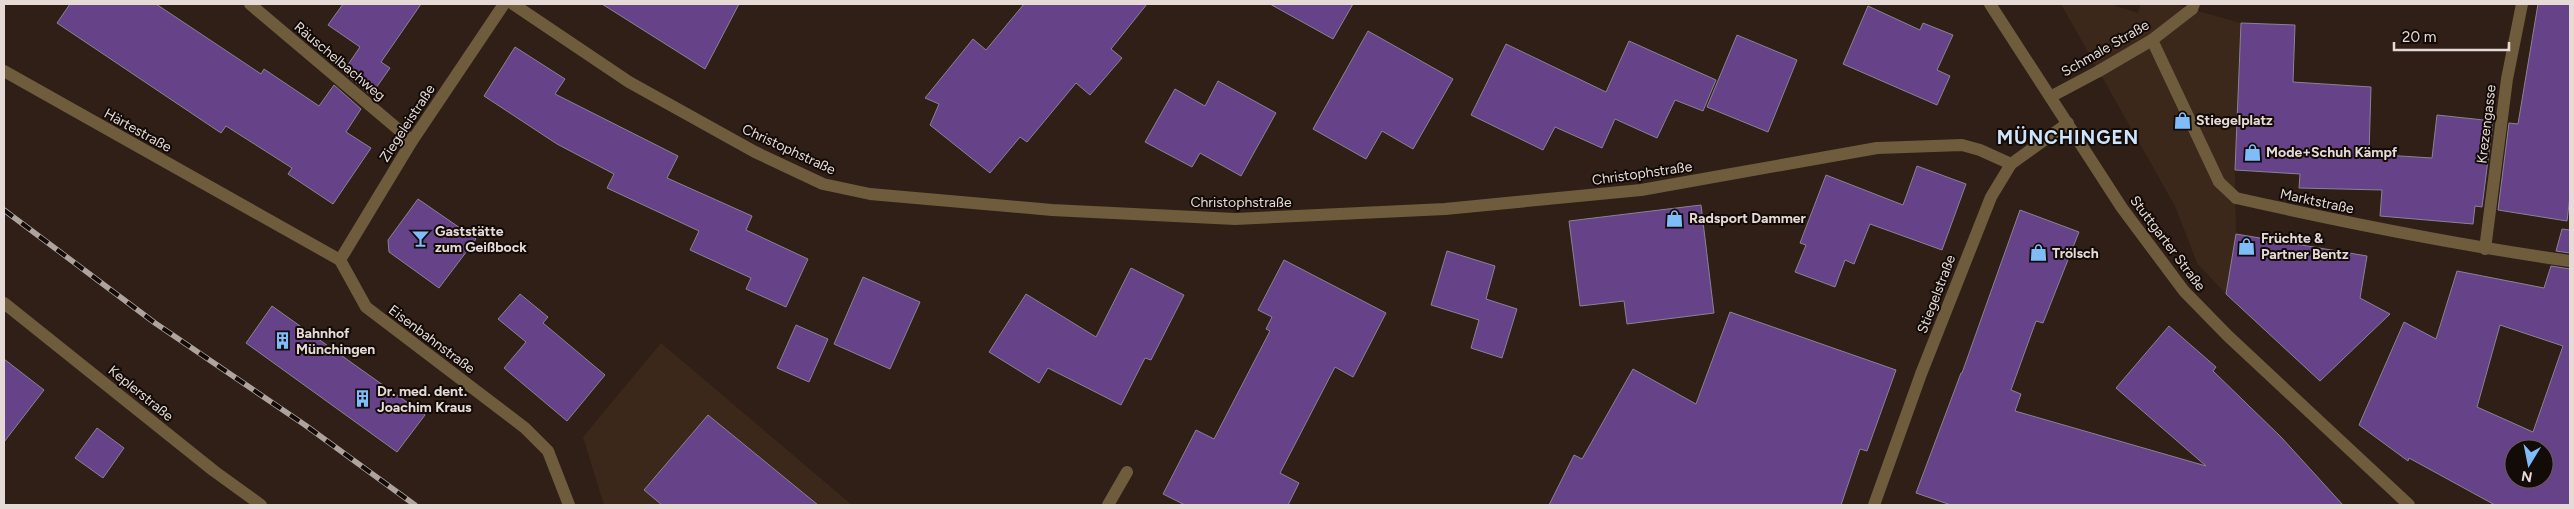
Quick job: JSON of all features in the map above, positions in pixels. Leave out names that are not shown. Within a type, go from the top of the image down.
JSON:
[{"type":"street","name":"Räuschelbachweg","points":[[250,4],[412,141]]},
{"type":"street","name":"Ziegeleistraße","points":[[340,260],[412,141],[504,4]]},
{"type":"street","name":"Christophstraße","points":[[513,4],[629,82],[755,152],[823,184],[870,194],[1052,210],[1235,219],[1454,209],[1641,190],[1878,148],[1962,144],[2011,164]]},
{"type":"street","name":"Stuttgarter Straße","points":[[1990,4],[2052,96],[2122,208],[2184,291],[2228,336],[2410,505]]},
{"type":"street","name":"Krezengasse","points":[[2484,249],[2507,79],[2522,4]]},
{"type":"street","name":"Schmale Straße","points":[[2052,96],[2152,40],[2193,7]]},
{"type":"street","name":"Marktstraße","points":[[2152,40],[2219,182],[2236,198],[2369,227],[2484,249],[2570,261]]},
{"type":"street","name":"Härtestraße","points":[[6,76],[340,260]]},
{"type":"street","name":"Stiegelstraße","points":[[1874,505],[1921,374],[1991,197],[2011,164],[2068,123]]},
{"type":"street","name":"Eisenbahnstraße","points":[[340,260],[366,307],[525,428],[548,451],[569,505]]},
{"type":"street","name":"Keplerstraße","points":[[4,303],[214,471],[261,505]]},
{"type":"street","points":[[1108,505],[1127,472]]},
{"type":"shaded area","name":"Stiegelplatz","points":[[2061,4],[2109,4],[2138,13],[2141,4],[2173,4],[2241,23],[2235,170],[2236,234],[2226,294],[2197,263],[2175,206]]},
{"type":"shaded area","points":[[661,343],[852,505],[604,505],[583,437]]},
{"type":"building","points":[[70,4],[156,4],[261,74],[264,69],[319,106],[334,85],[361,109],[346,132],[371,148],[333,204],[288,174],[292,168],[226,126],[221,133],[57,23]]},
{"type":"building","points":[[343,4],[421,4],[381,62],[390,68],[371,95],[343,72],[360,47],[328,25]]},
{"type":"building","points":[[602,4],[739,4],[705,69]]},
{"type":"building","points":[[1024,4],[1147,4],[1111,49],[1122,58],[1090,95],[1076,83],[1027,142],[1020,137],[990,173],[930,125],[939,104],[925,98],[973,39],[986,50]]},
{"type":"building","points":[[1270,4],[1353,4],[1333,39]]},
{"type":"building","points":[[2538,4],[2570,4],[2570,196],[2567,221],[2498,210],[2509,123],[2518,124]]},
{"type":"building","points":[[1868,6],[1920,30],[1923,23],[1953,35],[1937,70],[1950,76],[1937,105],[1843,64]]},
{"type":"building","points":[[2241,23],[2295,25],[2293,82],[2371,87],[2369,154],[2432,158],[2437,115],[2493,121],[2482,207],[2475,206],[2473,224],[2380,216],[2382,190],[2299,188],[2300,174],[2235,170]]},
{"type":"building","points":[[1368,31],[1453,79],[1413,149],[1382,131],[1366,159],[1313,129]]},
{"type":"building","points":[[1737,35],[1797,60],[1768,132],[1707,107]]},
{"type":"building","points":[[1629,41],[1716,80],[1703,111],[1675,100],[1657,138],[1615,119],[1602,148],[1555,127],[1543,150],[1471,115],[1506,44],[1606,92]]},
{"type":"building","points":[[515,47],[565,79],[555,94],[678,156],[667,178],[752,216],[746,230],[808,259],[786,307],[746,289],[751,278],[690,250],[699,231],[607,188],[614,174],[557,144],[484,96]]},
{"type":"building","points":[[1218,81],[1276,113],[1241,176],[1200,153],[1192,167],[1145,142],[1175,89],[1205,106]]},
{"type":"building","points":[[1917,166],[1966,184],[1942,250],[1870,224],[1854,264],[1845,260],[1835,287],[1795,272],[1806,245],[1800,243],[1826,175],[1903,205]]},
{"type":"building","points":[[418,199],[476,239],[439,288],[389,252],[388,240]]},
{"type":"building","points":[[1701,205],[1714,313],[1627,324],[1624,301],[1580,306],[1569,221]]},
{"type":"building","points":[[2020,210],[2079,232],[2043,323],[2036,321],[2011,390],[2021,394],[2015,411],[2206,466],[2116,388],[2169,326],[2216,367],[2213,371],[2281,437],[2343,505],[1951,505],[1916,493],[1962,373]]},
{"type":"building","points":[[2562,229],[2570,230],[2570,253],[2556,251]]},
{"type":"building","points":[[2236,234],[2367,256],[2360,298],[2390,314],[2320,381],[2226,294]]},
{"type":"building","points":[[1447,251],[1495,266],[1486,299],[1517,309],[1502,358],[1471,348],[1479,320],[1431,305]]},
{"type":"building","points":[[1284,260],[1386,313],[1353,377],[1335,367],[1280,473],[1299,483],[1288,505],[1185,505],[1163,494],[1196,430],[1214,439],[1270,331],[1266,329],[1272,317],[1258,310]]},
{"type":"building","points":[[2551,266],[2570,269],[2570,505],[2495,505],[2409,458],[2408,461],[2359,425],[2404,322],[2436,339],[2457,271],[2544,288]],"holes":[[[2500,325],[2563,346],[2533,432],[2477,407]]]},
{"type":"building","points":[[1131,268],[1184,295],[1151,360],[1145,358],[1121,405],[1048,368],[1039,383],[989,352],[1026,294],[1096,337]]},
{"type":"building","points":[[863,277],[920,302],[890,369],[834,344]]},
{"type":"building","points":[[520,294],[548,317],[543,323],[605,375],[567,421],[504,368],[526,342],[498,319]]},
{"type":"building","name":"Dr. med. dent. Joachim Kraus","points":[[272,306],[425,415],[397,452],[246,343]]},
{"type":"building","points":[[1730,312],[1896,370],[1867,451],[1860,449],[1841,505],[1549,505],[1574,455],[1582,459],[1633,369],[1696,404]]},
{"type":"building","points":[[796,325],[828,339],[809,382],[777,368]]},
{"type":"building","points":[[4,359],[44,390],[4,442]]},
{"type":"building","points":[[708,415],[818,505],[662,505],[644,490]]},
{"type":"building","points":[[97,428],[124,448],[103,478],[75,458]]},
{"type":"railway","points":[[4,210],[155,323],[305,425],[415,505]]},
{"type":"place","name":"Stiegelplatz","points":[[2182,120]]},
{"type":"place","name":"Mode+Schuh Kämpf","points":[[2252,152]]},
{"type":"place","name":"Radsport Dammer","points":[[1675,218]]},
{"type":"place","name":"Gaststätte zum Geißbock","points":[[421,239]]},
{"type":"place","name":"Früchte & Partner Bentz","points":[[2247,246]]},
{"type":"place","name":"Trölsch","points":[[2038,253]]},
{"type":"place","name":"Bahnhof Münchingen","points":[[282,341]]},
{"type":"place","name":"Dr. med. dent. Joachim Kraus","points":[[363,399]]},
{"type":"district","name":"MÜNCHINGEN","points":[[2068,137]]}]
